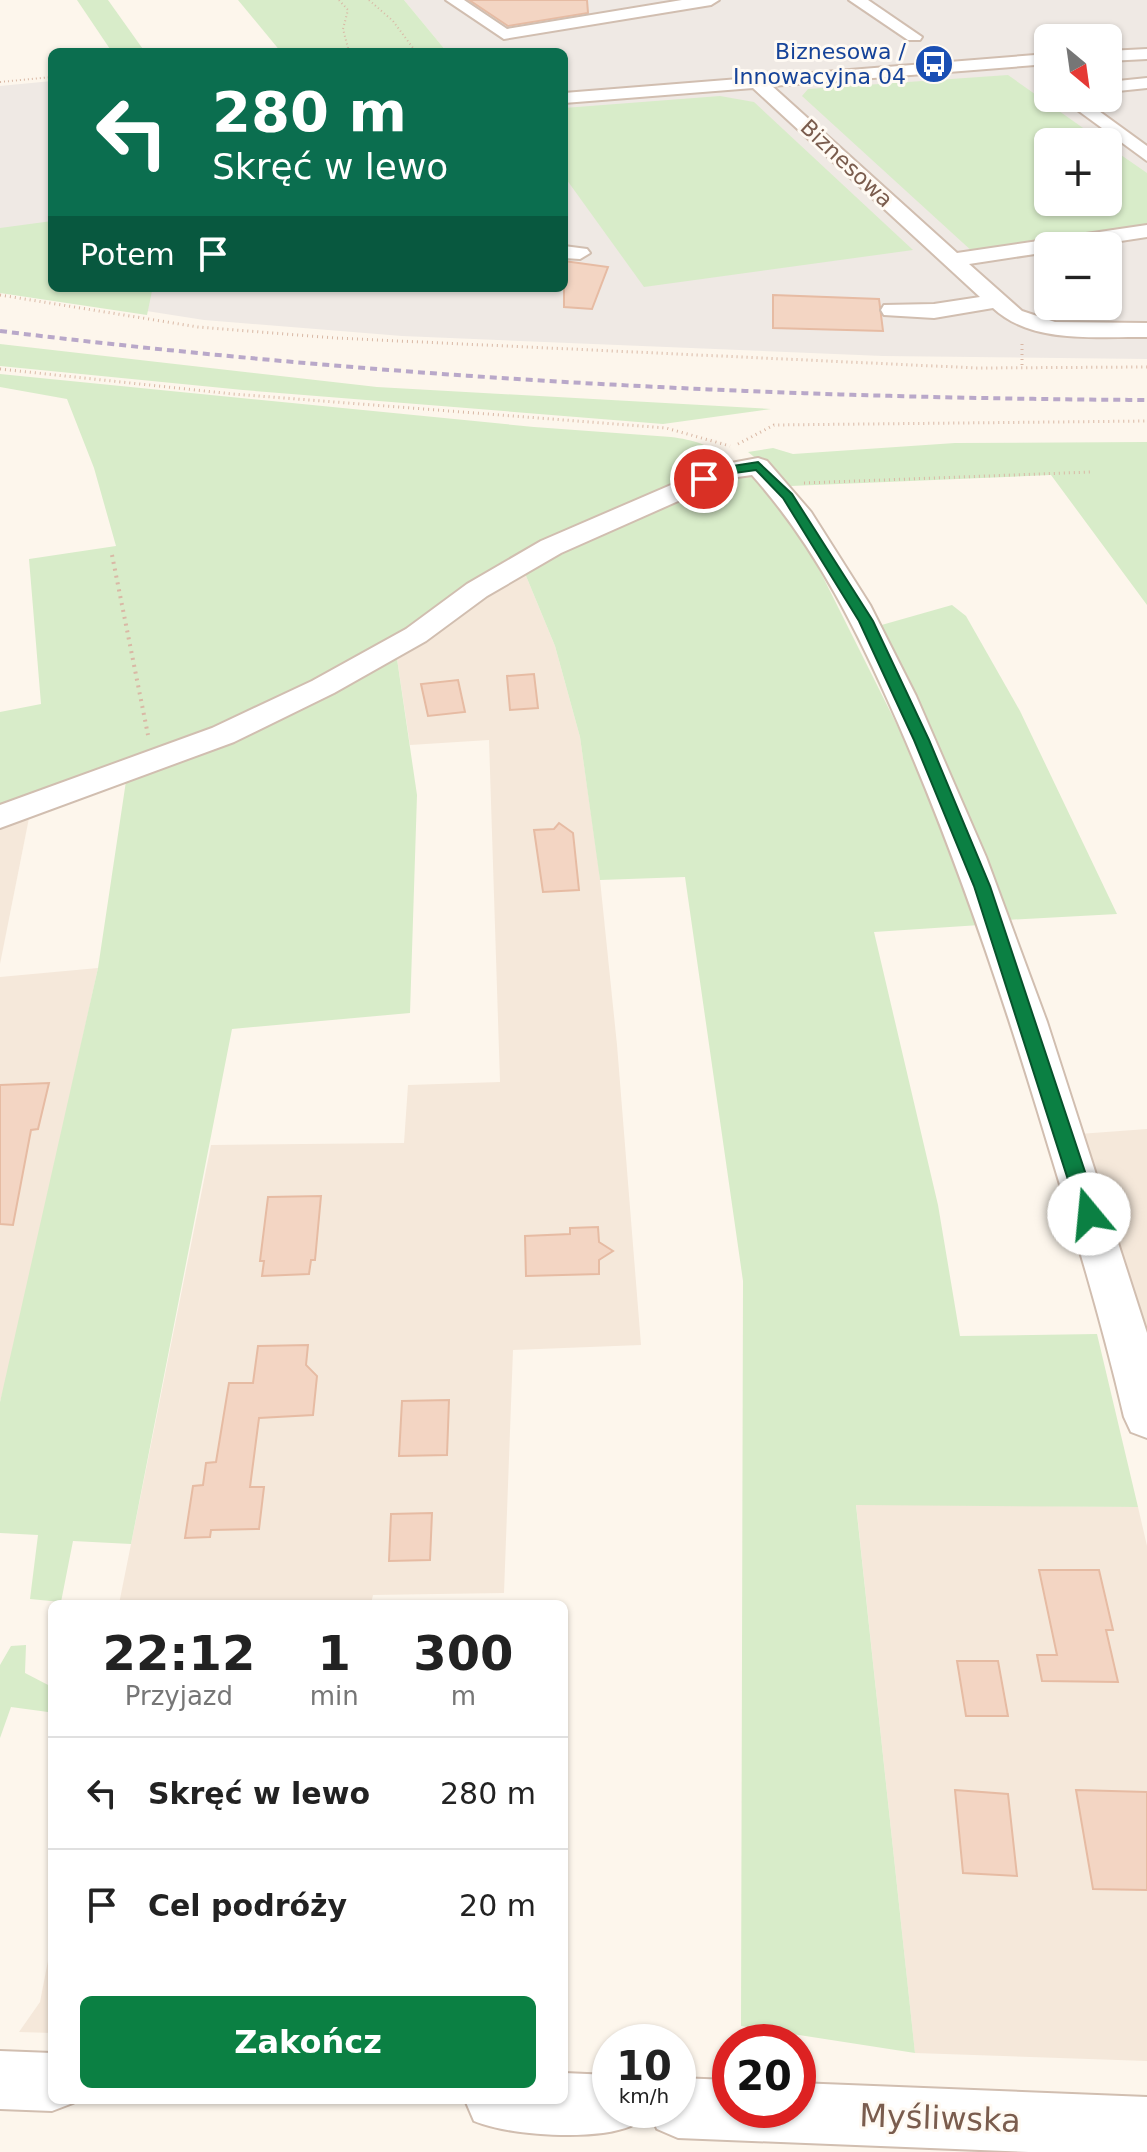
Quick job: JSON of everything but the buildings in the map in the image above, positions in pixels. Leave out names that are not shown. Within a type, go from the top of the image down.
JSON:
[{"type":"street","points":[[454,0],[504,34],[711,0]]},
{"type":"street","points":[[857,0],[914,37]]},
{"type":"street","points":[[1122,55],[1147,54]]},
{"type":"street","name":"Biznesowa","points":[[758,83],[1034,61]]},
{"type":"street","points":[[568,98],[758,83]]},
{"type":"street","name":"Biznesowa","points":[[758,83],[997,301],[1024,322],[1053,329],[1147,330]]},
{"type":"street","points":[[1122,86],[1147,83]]},
{"type":"street","points":[[1089,112],[1147,155]]},
{"type":"street","points":[[952,260],[1147,231]]},
{"type":"street","points":[[892,310],[934,311],[997,301]]},
{"type":"street","points":[[0,817],[223,735],[323,687],[416,635],[477,590],[551,547],[724,471],[767,474],[788,496],[866,621],[922,740],[982,886],[1037,1046],[1132,1354],[1147,1417]]},
{"type":"street","points":[[0,2080],[48,2082]]},
{"type":"street","points":[[568,2103],[592,2104]]},
{"type":"street","name":"Myśliwska","points":[[816,2113],[1147,2127]]},
{"type":"path","points":[[339,0],[348,10],[343,29],[348,48]]},
{"type":"path","points":[[369,0],[393,21],[413,48]]},
{"type":"path","points":[[0,82],[48,77]]},
{"type":"path","points":[[0,295],[198,327],[335,338],[697,357],[1022,368],[1147,367]]},
{"type":"path","points":[[1021,340],[1022,368]]},
{"type":"path","points":[[0,369],[233,394],[666,428],[734,447],[774,425],[1147,421]]},
{"type":"path","points":[[767,474],[1091,472]]},
{"type":"path","points":[[112,555],[153,763]]},
{"type":"shaded area","points":[[404,0],[1147,0],[1147,359],[883,356],[402,336],[204,320],[0,288],[0,86],[48,81],[48,292],[568,292],[568,48],[444,48]]},
{"type":"shaded area","points":[[524,571],[555,646],[580,737],[599,870],[617,1045],[641,1345],[513,1350],[504,1593],[373,1595],[372,1600],[120,1600],[211,1145],[404,1143],[408,1085],[500,1082],[489,740],[410,745],[396,652]]},
{"type":"shaded area","points":[[0,811],[30,813],[0,964]]},
{"type":"shaded area","points":[[98,968],[13,1354],[0,1402],[0,977]]},
{"type":"shaded area","points":[[1147,1129],[1147,1347],[1079,1134]]},
{"type":"shaded area","points":[[856,1504],[1138,1507],[1147,1546],[1147,2061],[915,2053]]},
{"type":"shaded area","points":[[48,1961],[48,2033],[19,2032],[40,2002]]},
{"type":"green space","points":[[77,0],[108,0],[142,48],[109,48]]},
{"type":"green space","points":[[238,0],[404,0],[444,48],[278,48]]},
{"type":"green space","points":[[1008,75],[1034,93],[1034,112],[1060,112],[1083,128],[1034,128],[1034,216],[1122,216],[1122,156],[1147,173],[1147,228],[1119,232],[1034,232],[1034,244],[974,253],[802,96],[808,89]]},
{"type":"green space","points":[[720,96],[754,102],[913,250],[644,287],[568,182],[568,108]]},
{"type":"green space","points":[[48,222],[48,292],[152,292],[147,315],[0,293],[0,228]]},
{"type":"green space","points":[[0,344],[377,387],[771,409],[663,424],[243,390],[0,366]]},
{"type":"green space","points":[[0,374],[534,427],[671,437],[715,450],[727,461],[245,719],[0,811],[0,712],[41,704],[29,559],[116,546],[94,468],[67,399],[0,387]]},
{"type":"green space","points":[[1147,442],[1147,605],[1051,475],[791,486],[748,452],[773,448],[793,454],[955,443]]},
{"type":"green space","points":[[736,473],[754,477],[778,496],[811,553],[910,751],[980,925],[874,932],[938,1205],[960,1336],[1097,1334],[1138,1507],[856,1505],[915,2053],[816,2038],[816,2024],[741,2024],[743,1281],[685,877],[600,880],[580,737],[555,646],[524,571],[576,543]]},
{"type":"green space","points":[[952,605],[966,616],[1020,711],[1117,914],[1006,920],[878,626]]},
{"type":"green space","points":[[396,652],[417,795],[410,1013],[232,1029],[131,1544],[73,1541],[61,1600],[30,1599],[38,1535],[0,1533],[0,1402],[98,968],[126,781]]},
{"type":"green space","points":[[26,1645],[25,1673],[48,1685],[48,1712],[11,1707],[0,1738],[0,1665],[11,1646]]},
{"type":"railway","points":[[0,331],[286,361],[572,382],[859,395],[1147,400]]},
{"type":"place","name":"Biznesowa / Innowacyjna 04","points":[[934,64]]},
{"type":"route","points":[[704,479],[724,471],[758,466],[788,496],[866,621],[922,740],[982,886],[1037,1046],[1089,1214]]}]
